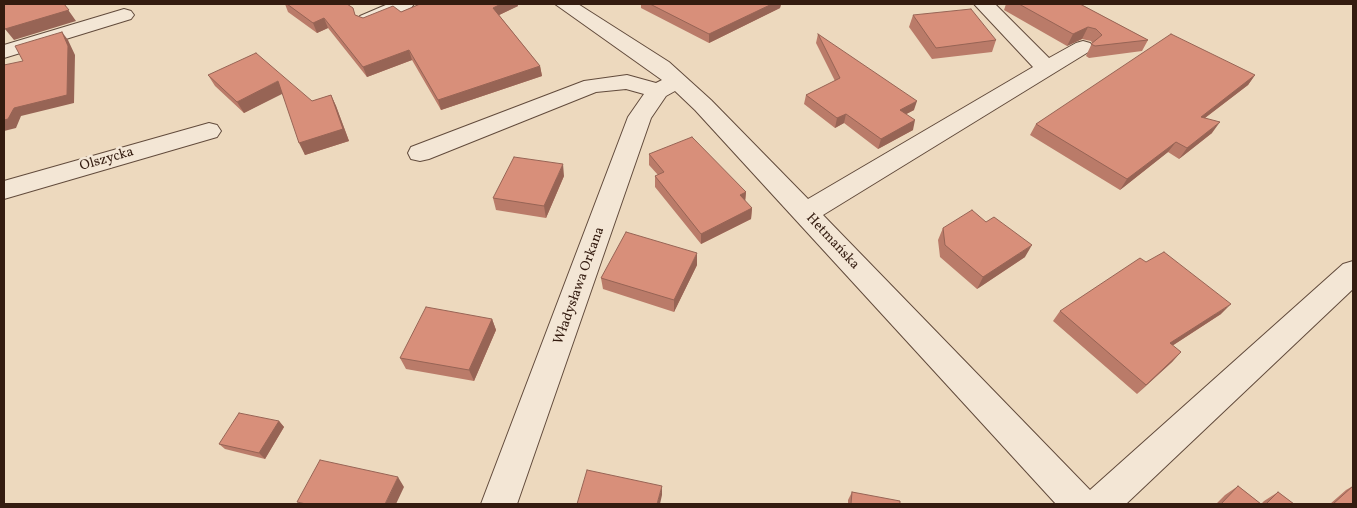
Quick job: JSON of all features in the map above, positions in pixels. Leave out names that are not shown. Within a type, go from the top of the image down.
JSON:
[{"type":"street","points":[[367,20],[404,4]]},
{"type":"street","name":"Hetmańska","points":[[565,4],[644,55],[667,86],[805,213],[1079,504]]},
{"type":"street","points":[[984,4],[1047,69]]},
{"type":"street","points":[[4,52],[124,16]]},
{"type":"street","points":[[805,213],[1083,47]]},
{"type":"street","points":[[420,153],[592,86],[627,82],[667,86]]},
{"type":"street","name":"Władysława Orkana","points":[[499,504],[640,116],[667,86]]},
{"type":"street","name":"Olszycka","points":[[4,190],[209,131]]},
{"type":"street","points":[[1101,504],[1353,272]]},
{"type":"building","points":[[4,4],[64,4],[69,10],[5,29]]},
{"type":"building","points":[[287,4],[347,4],[353,8],[355,15],[363,18],[393,6],[401,12],[420,4],[501,4],[493,8],[540,66],[438,100],[409,50],[363,67],[324,18],[313,23]]},
{"type":"building","points":[[650,4],[772,4],[709,34]]},
{"type":"building","points":[[1019,4],[1080,4],[1148,40],[1095,46],[1091,44],[1102,35],[1096,29],[1088,27],[1073,34]]},
{"type":"building","points":[[971,9],[996,40],[936,48],[913,15]]},
{"type":"building","points":[[62,32],[68,46],[67,95],[14,108],[8,119],[4,120],[4,65],[23,61],[15,46]]},
{"type":"building","points":[[818,34],[917,101],[900,110],[915,120],[881,139],[846,114],[837,118],[806,95],[840,78]]},
{"type":"building","points":[[1171,34],[1255,75],[1201,117],[1220,122],[1187,148],[1176,142],[1127,179],[1036,124]]},
{"type":"building","points":[[256,53],[312,101],[331,95],[343,129],[299,143],[278,81],[237,102],[208,75]]},
{"type":"building","points":[[692,137],[746,192],[740,195],[752,208],[701,234],[655,176],[664,172],[649,154]]},
{"type":"building","points":[[514,157],[563,164],[544,206],[493,198]]},
{"type":"building","points":[[972,210],[986,222],[994,217],[1032,245],[983,277],[945,245],[943,228]]},
{"type":"building","points":[[626,232],[697,253],[674,300],[601,278]]},
{"type":"building","points":[[1164,252],[1231,304],[1170,343],[1181,352],[1146,385],[1060,311],[1140,258],[1146,262]]},
{"type":"building","points":[[426,307],[492,319],[469,370],[400,358]]},
{"type":"building","points":[[239,413],[279,421],[259,453],[219,444]]},
{"type":"building","points":[[320,460],[398,477],[385,504],[306,504],[297,502]]},
{"type":"building","points":[[587,470],[662,486],[657,504],[577,504]]},
{"type":"building","points":[[1238,486],[1261,504],[1221,504]]},
{"type":"building","points":[[1353,486],[1353,504],[1333,504]]},
{"type":"building","points":[[852,492],[900,501],[900,504],[851,504]]},
{"type":"building","points":[[1278,492],[1294,504],[1266,504]]}]
